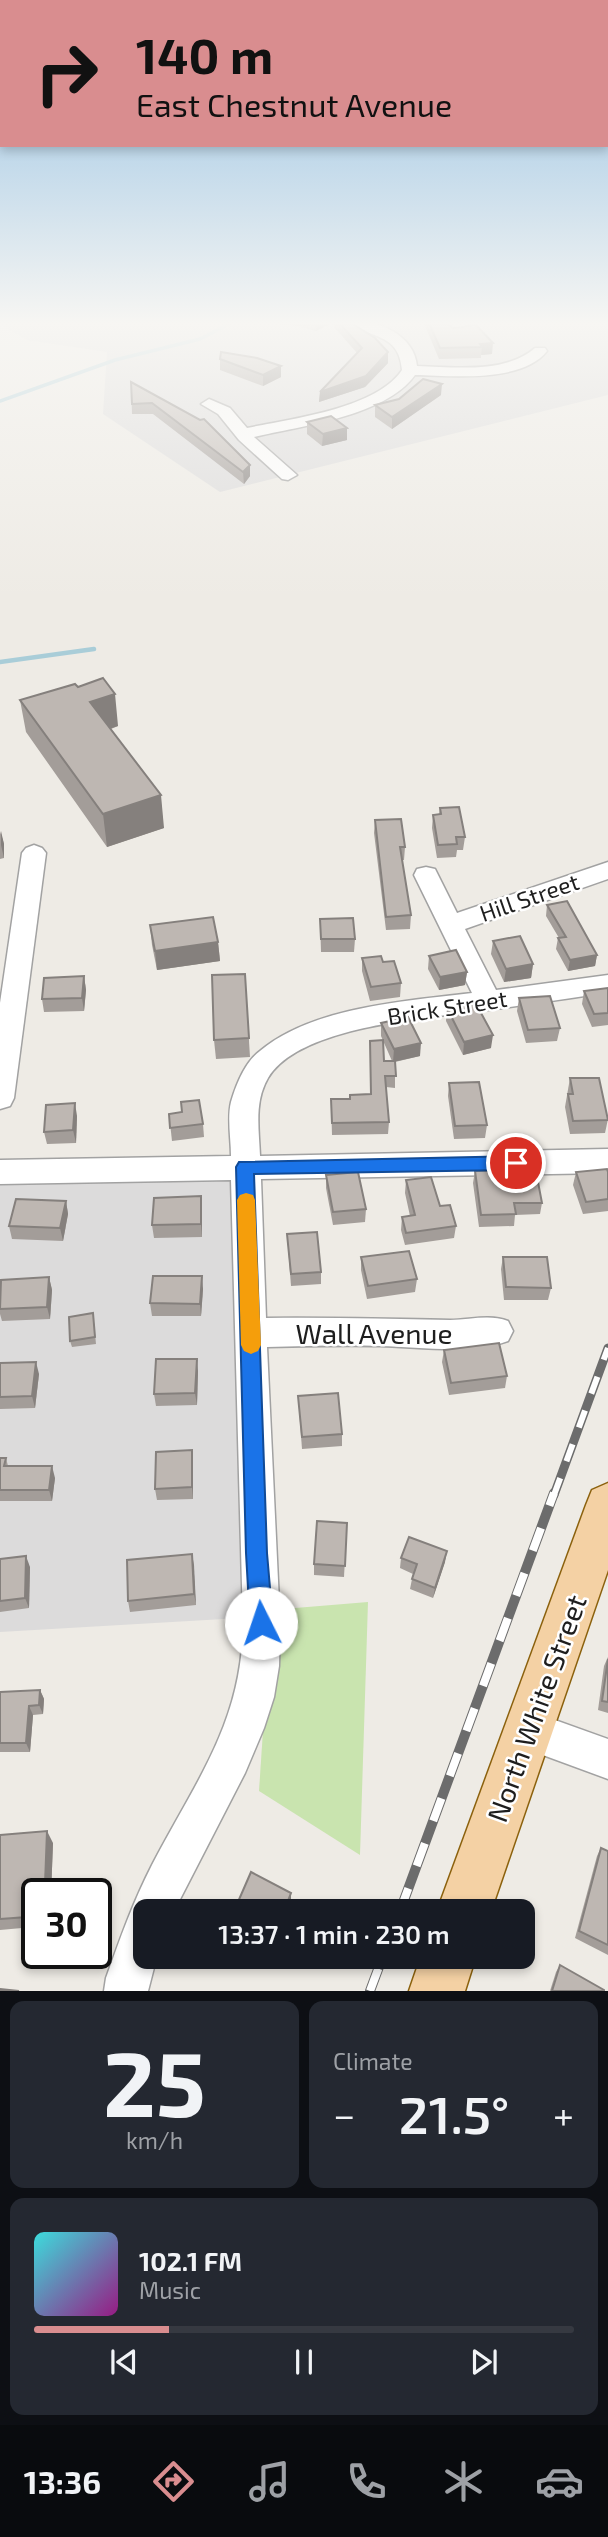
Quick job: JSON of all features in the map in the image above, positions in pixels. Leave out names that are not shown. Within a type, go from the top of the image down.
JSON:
[{"type":"main road","name":"North White Street","points":[[468,1899],[608,1505]]},
{"type":"main road","points":[[437,1991],[445,1969]]},
{"type":"street","points":[[227,414],[288,475]]},
{"type":"street","points":[[244,434],[318,414]]},
{"type":"street","points":[[0,1098],[34,853]]},
{"type":"street","name":"Hill Street","points":[[449,925],[608,870]]},
{"type":"street","points":[[426,875],[488,1000]]},
{"type":"street","name":"Brick Street","points":[[158,1899],[236,1747],[251,1709],[260,1667],[261,1623],[244,1105],[252,1080],[270,1057],[289,1044],[314,1033],[358,1021],[608,984]]},
{"type":"street","points":[[0,1172],[608,1161]]},
{"type":"street","name":"Wall Avenue","points":[[251,1334],[345,1331],[454,1334],[497,1331]]},
{"type":"street","points":[[527,1730],[608,1759]]},
{"type":"street","points":[[126,1991],[133,1968]]},
{"type":"shaded area","points":[[103,414],[532,414],[220,492]]},
{"type":"shaded area","points":[[0,1177],[232,1177],[241,1618],[0,1632]]},
{"type":"green space","points":[[368,1602],[360,1855],[259,1791],[271,1610]]},
{"type":"building","points":[[166,414],[189,414],[200,420],[204,419],[250,465],[243,472]]},
{"type":"building","points":[[331,416],[347,428],[323,434],[307,422]]},
{"type":"building","points":[[103,678],[115,694],[90,702],[161,795],[103,814],[20,700],[75,684],[78,687]]},
{"type":"building","points":[[459,807],[465,837],[456,837],[457,844],[438,845],[433,815],[441,814],[440,808]]},
{"type":"building","points":[[401,819],[405,847],[400,847],[411,915],[386,917],[375,820]]},
{"type":"building","points":[[567,901],[597,955],[570,960],[558,938],[566,937],[547,905]]},
{"type":"building","points":[[213,917],[218,942],[155,951],[150,925]]},
{"type":"building","points":[[353,918],[355,939],[321,939],[320,919]]},
{"type":"building","points":[[520,936],[533,964],[506,969],[493,941]]},
{"type":"building","points":[[456,950],[467,972],[440,977],[429,956]]},
{"type":"building","points":[[381,956],[383,962],[394,961],[401,983],[371,987],[362,958]]},
{"type":"building","points":[[245,974],[249,1038],[214,1040],[212,975]]},
{"type":"building","points":[[84,976],[82,998],[42,999],[44,978]]},
{"type":"building","points":[[608,988],[608,1013],[594,1014],[584,991]]},
{"type":"building","points":[[550,996],[560,1028],[528,1030],[519,998]]},
{"type":"building","points":[[475,1002],[493,1035],[464,1042],[447,1008]]},
{"type":"building","points":[[408,1017],[421,1043],[394,1049],[381,1023]]},
{"type":"building","points":[[383,1040],[384,1061],[395,1061],[396,1076],[385,1076],[389,1122],[332,1123],[331,1099],[350,1099],[350,1095],[371,1094],[370,1041]]},
{"type":"building","points":[[570,1078],[599,1078],[608,1120],[573,1121],[568,1094],[573,1094]]},
{"type":"building","points":[[479,1082],[487,1125],[455,1126],[449,1083]]},
{"type":"building","points":[[199,1100],[203,1124],[170,1128],[169,1114],[182,1112],[181,1102]]},
{"type":"building","points":[[75,1103],[73,1130],[44,1132],[46,1105]]},
{"type":"building","points":[[607,1169],[608,1199],[586,1202],[576,1172]]},
{"type":"building","points":[[508,1170],[510,1183],[538,1182],[542,1203],[514,1203],[516,1214],[481,1215],[475,1171]]},
{"type":"building","points":[[358,1172],[366,1209],[333,1212],[326,1175]]},
{"type":"building","points":[[431,1177],[440,1206],[450,1205],[456,1226],[406,1233],[402,1217],[415,1215],[406,1180]]},
{"type":"building","points":[[201,1196],[201,1224],[152,1225],[154,1198]]},
{"type":"building","points":[[16,1199],[66,1201],[60,1228],[9,1226]]},
{"type":"building","points":[[317,1232],[321,1272],[291,1274],[287,1234]]},
{"type":"building","points":[[409,1251],[417,1279],[368,1286],[361,1257]]},
{"type":"building","points":[[503,1257],[547,1257],[551,1288],[506,1287]]},
{"type":"building","points":[[153,1276],[202,1276],[200,1304],[150,1303]]},
{"type":"building","points":[[49,1277],[47,1307],[0,1309],[1,1280]]},
{"type":"building","points":[[93,1313],[95,1337],[70,1341],[69,1317]]},
{"type":"building","points":[[499,1343],[507,1376],[451,1383],[444,1350]]},
{"type":"building","points":[[156,1359],[197,1359],[195,1393],[154,1394]]},
{"type":"building","points":[[36,1362],[32,1396],[0,1397],[0,1363]]},
{"type":"building","points":[[338,1393],[342,1434],[302,1437],[298,1396]]},
{"type":"building","points":[[192,1450],[192,1487],[155,1489],[156,1452]]},
{"type":"building","points":[[0,1458],[6,1458],[4,1466],[52,1466],[49,1490],[0,1490]]},
{"type":"building","points":[[317,1521],[347,1523],[345,1566],[314,1564]]},
{"type":"building","points":[[409,1537],[447,1551],[435,1588],[412,1579],[417,1564],[401,1558]]},
{"type":"building","points":[[192,1554],[194,1594],[128,1601],[127,1560]]},
{"type":"building","points":[[26,1556],[25,1598],[0,1601],[0,1559]]},
{"type":"building","points":[[608,1659],[608,1702],[602,1701]]},
{"type":"building","points":[[40,1690],[39,1705],[29,1706],[26,1743],[0,1743],[0,1692]]},
{"type":"building","points":[[47,1831],[45,1878],[21,1878],[21,1917],[0,1919],[0,1835]]},
{"type":"building","points":[[601,1848],[608,1851],[608,1945],[579,1931]]},
{"type":"building","points":[[251,1872],[291,1893],[289,1899],[239,1899]]},
{"type":"building","points":[[560,1965],[604,1990],[604,1991],[552,1991]]},
{"type":"waterway","points":[[0,662],[94,649]]},
{"type":"railway","points":[[554,1495],[608,1348]]},
{"type":"railway","points":[[404,1899],[554,1493]]},
{"type":"railway","points":[[370,1991],[378,1969]]},
{"type":"slow traffic","points":[[246,1200],[251,1345]]},
{"type":"route","points":[[261,1623],[245,1167],[516,1163]]}]
